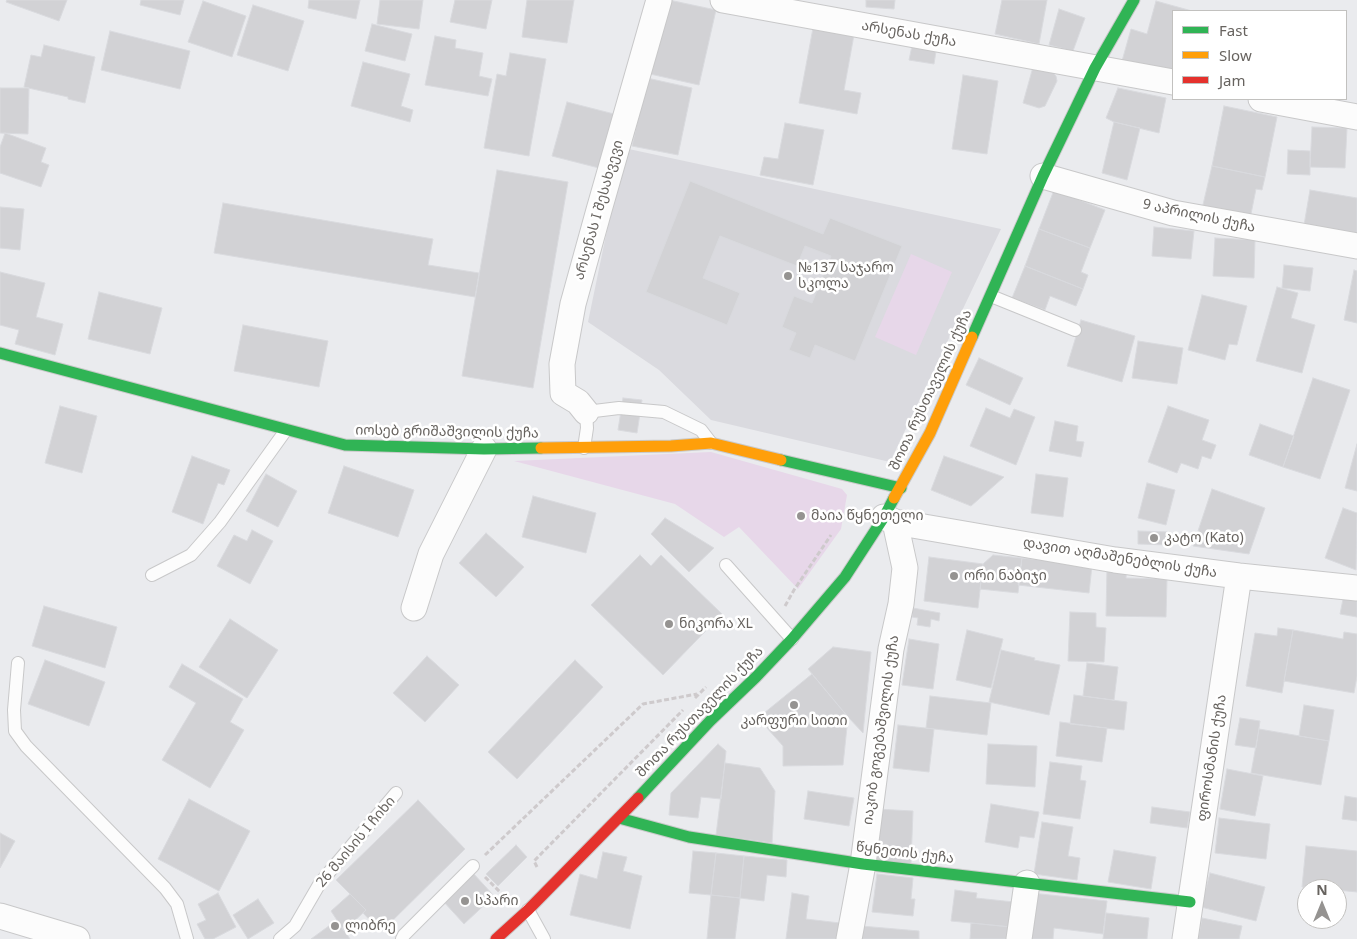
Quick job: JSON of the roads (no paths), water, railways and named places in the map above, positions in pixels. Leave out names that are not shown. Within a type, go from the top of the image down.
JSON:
[{"type":"street","name":"არსენას I შესახვევი","points":[[586,412],[578,402],[564,393],[562,364],[576,295],[659,0]]},
{"type":"street","name":"არსენას ქუჩა","points":[[723,0],[1172,82]]},
{"type":"street","name":"შოთა რუსთაველის ქუჩა","points":[[496,939],[528,910],[619,818],[710,721],[792,639],[846,577],[890,520],[901,488],[930,433],[1044,176],[1095,68],[1134,0]]},
{"type":"street","points":[[1266,100],[1357,117]]},
{"type":"street","name":"9 აპრილის ქუჩა","points":[[1044,176],[1173,213],[1357,246]]},
{"type":"street","name":"იოსებ გრიშაშვილის ქუჩა","points":[[0,353],[345,446],[484,449],[670,446],[711,443],[901,488]]},
{"type":"street","points":[[414,608],[431,554],[484,449]]},
{"type":"street","name":"დავით აღმაშენებლის ქუჩა","points":[[890,520],[1115,560],[1239,576],[1357,588]]},
{"type":"street","name":"იაკობ გოგებაშვილის ქუჩა","points":[[849,939],[862,864],[891,649],[901,604],[905,568],[890,520]]},
{"type":"street","name":"ფიროსმანის ქუჩა","points":[[1185,939],[1239,576]]},
{"type":"street","name":"წყნეთის ქუჩა","points":[[619,818],[689,836],[862,864],[1190,902]]},
{"type":"street","points":[[1019,939],[1027,883]]},
{"type":"street","points":[[0,916],[77,939]]},
{"type":"lane","points":[[991,296],[1075,330]]},
{"type":"lane","points":[[584,448],[587,428],[586,412],[619,408],[664,412],[701,430],[711,443]]},
{"type":"lane","points":[[152,576],[191,555],[220,522],[286,430]]},
{"type":"lane","points":[[726,565],[792,639]]},
{"type":"lane","points":[[18,663],[14,710],[15,731],[26,746],[165,888],[178,904],[187,939]]},
{"type":"lane","name":"26 მაისის I ჩიხი","points":[[280,939],[294,926],[320,883],[396,793]]},
{"type":"lane","points":[[402,939],[404,935],[476,869]]},
{"type":"lane","points":[[528,910],[544,939]]},
{"type":"place","name":"№137 საჯარო სკოლა","points":[[788,276]]},
{"type":"place","name":"მაია წყნეთელი","points":[[801,516]]},
{"type":"place","name":"კატო (Kato)","points":[[1154,538]]},
{"type":"place","name":"ორი ნაბიჯი","points":[[954,576]]},
{"type":"place","name":"ნიკორა XL","points":[[669,624]]},
{"type":"place","name":"კარფური სითი","points":[[794,705]]},
{"type":"place","name":"სპარი","points":[[465,901]]},
{"type":"place","name":"ლიბრე","points":[[335,926]]}]
